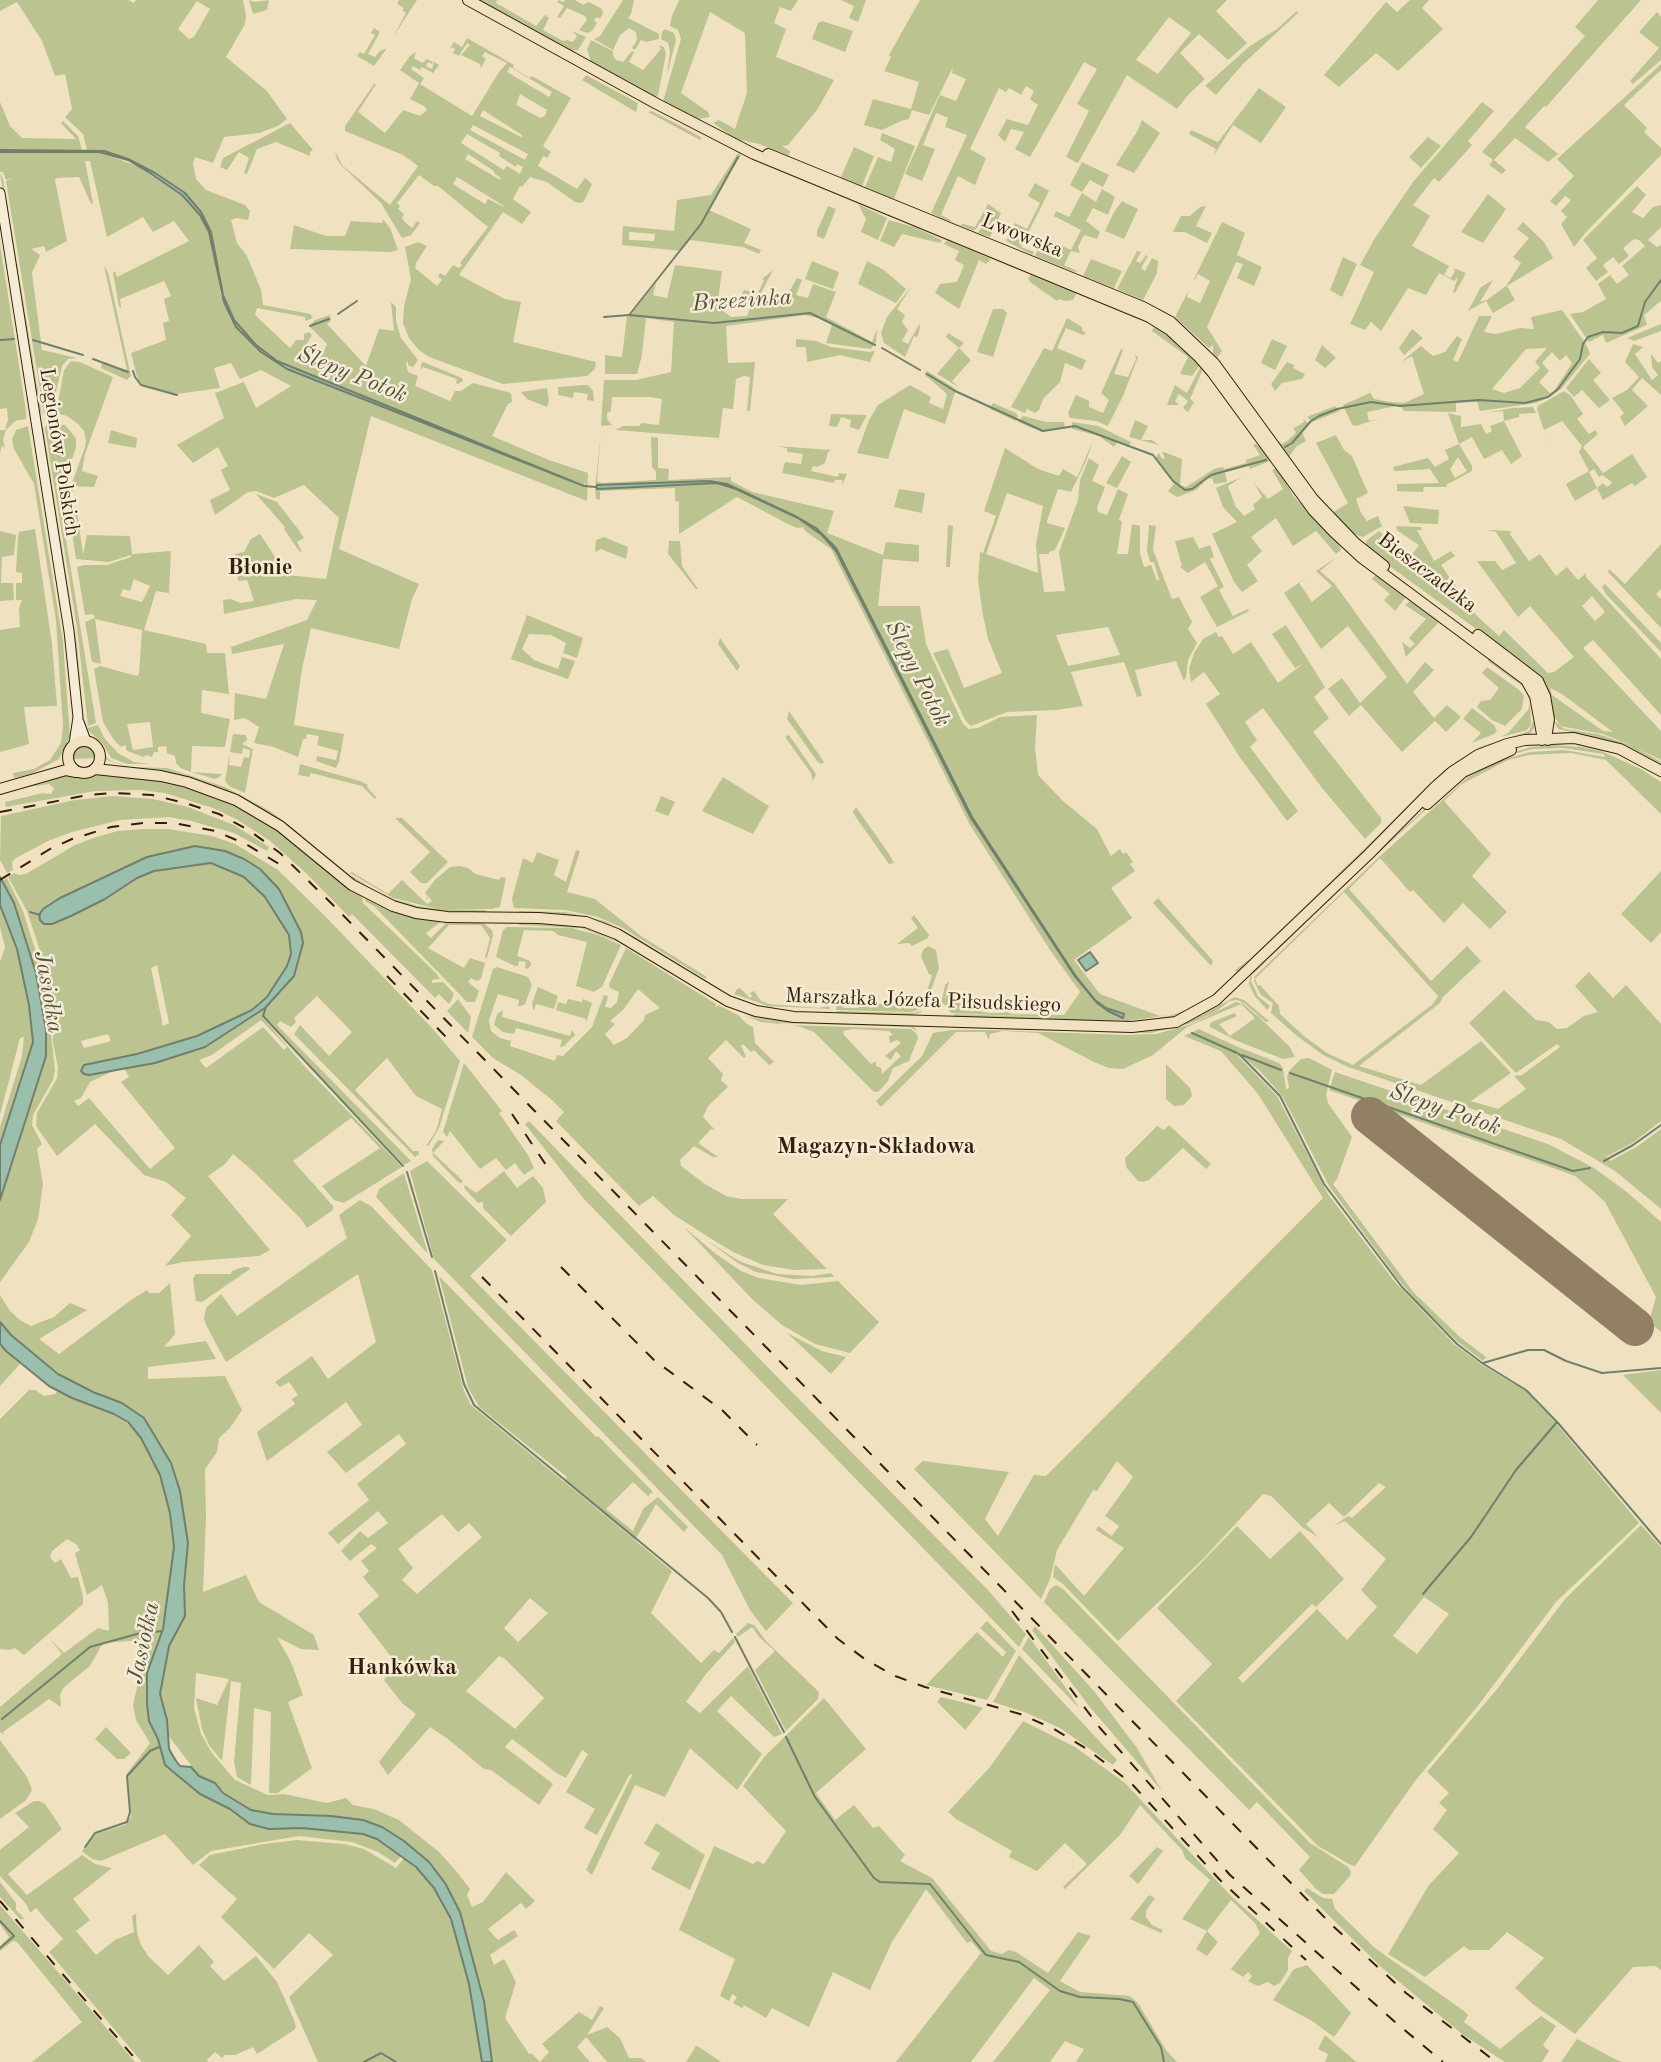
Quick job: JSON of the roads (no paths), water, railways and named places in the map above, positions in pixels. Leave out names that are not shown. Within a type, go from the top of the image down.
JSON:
[{"type":"main road","name":"Lwowska","points":[[468,0],[715,135],[789,161],[1153,312],[1171,322],[1207,355],[1264,437]]},
{"type":"main road","name":"Legionów Polskich","points":[[0,193],[64,594],[78,717],[86,741]]},
{"type":"main road","name":"Bieszczadzka","points":[[1264,437],[1313,510],[1349,546],[1526,680],[1544,720],[1545,741]]},
{"type":"main road","name":"Legionów Polskich","points":[[74,744],[78,717]]},
{"type":"main road","points":[[1525,740],[1544,720],[1554,730],[1574,738],[1620,748],[1661,771]]},
{"type":"main road","points":[[1545,741],[1574,738]]},
{"type":"main road","name":"Marszałka Józefa Piłsudskiego","points":[[95,769],[187,782],[236,800],[280,826],[352,885],[393,906],[416,913],[447,917],[539,918],[586,922],[617,934],[728,1001],[756,1011],[794,1017],[1146,1027],[1176,1021],[1202,1009],[1222,995],[1452,772],[1478,755],[1507,744],[1525,740],[1545,741]]},
{"type":"main road","points":[[4,788],[66,770],[76,772],[86,774],[95,769],[100,759],[98,749],[86,741],[74,744],[69,751],[68,760],[76,772]]},
{"type":"main road","points":[[1545,741],[1584,745],[1614,752],[1661,778]]},
{"type":"main road","name":"Marszałka Józefa Piłsudskiego","points":[[1369,854],[1463,772],[1509,751],[1545,741]]},
{"type":"main road","name":"Marszałka Józefa Piłsudskiego","points":[[100,759],[139,774]]},
{"type":"main road","points":[[34,780],[68,760]]},
{"type":"waterway","points":[[630,314],[701,224],[738,157]]},
{"type":"waterway","points":[[1285,447],[1319,416],[1371,402],[1400,406],[1479,400],[1525,403],[1548,397],[1558,389],[1580,359],[1583,344],[1588,337],[1603,332],[1622,333],[1638,326],[1645,302],[1661,280]]},
{"type":"waterway","points":[[338,314],[357,301]]},
{"type":"waterway","name":"Brzezinka","points":[[604,317],[629,315],[714,323],[810,313],[875,345]]},
{"type":"waterway","points":[[310,326],[329,319]]},
{"type":"waterway","points":[[0,340],[14,339]]},
{"type":"waterway","points":[[33,340],[83,355]]},
{"type":"waterway","points":[[882,348],[920,370]]},
{"type":"waterway","points":[[93,359],[128,372]]},
{"type":"waterway","points":[[133,371],[141,385],[177,395]]},
{"type":"waterway","points":[[927,374],[955,391],[1043,431],[1075,426],[1153,455],[1173,481],[1185,490],[1192,489],[1211,475],[1266,460]]},
{"type":"waterway","points":[[584,486],[596,487]]},
{"type":"waterway","points":[[30,912],[40,915]]},
{"type":"waterway","points":[[266,1007],[263,1016],[403,1166]]},
{"type":"waterway","name":"Ślepy Potok","points":[[1192,1033],[1237,1053]]},
{"type":"waterway","points":[[1239,1054],[1280,1096],[1324,1184],[1402,1287],[1457,1344],[1526,1390],[1558,1423],[1661,1544]]},
{"type":"waterway","name":"Ślepy Potok","points":[[1242,1055],[1281,1070]]},
{"type":"waterway","name":"Ślepy Potok","points":[[1290,1073],[1573,1171],[1590,1168]]},
{"type":"waterway","name":"Ślepy Potok","points":[[1604,1161],[1661,1125]]},
{"type":"waterway","points":[[407,1172],[432,1257]]},
{"type":"waterway","points":[[435,1271],[464,1384],[474,1405],[708,1598],[721,1612],[732,1632]]},
{"type":"waterway","points":[[1483,1363],[1528,1350],[1544,1350],[1566,1361],[1602,1373],[1661,1368]]},
{"type":"waterway","points":[[1423,1594],[1471,1537],[1516,1470],[1557,1422]]},
{"type":"waterway","name":"Jasiołka","points":[[2,1719],[90,1647],[137,1634],[162,1631]]},
{"type":"waterway","points":[[735,1637],[784,1732]]},
{"type":"waterway","points":[[786,1737],[815,1797],[874,1878],[880,1882],[930,1884],[986,1955],[1019,1962],[1060,1991],[1080,1997],[1133,2002],[1161,2047],[1164,2062]]},
{"type":"waterway","points":[[85,1847],[95,1833],[127,1822],[130,1812],[127,1776],[150,1751],[159,1747]]},
{"type":"waterway","points":[[0,1921],[14,1936],[0,1948]]},
{"type":"waterway","points":[[364,2062],[381,2053],[396,2062]]},
{"type":"railway","points":[[0,812],[88,795],[152,795],[219,814],[250,831],[280,853],[1333,1926],[1406,1993],[1496,2062]]},
{"type":"railway","points":[[0,880],[50,849],[72,839],[111,827],[143,823],[174,823],[215,831],[246,844],[279,864]]},
{"type":"railway","points":[[387,976],[447,1038]]},
{"type":"railway","points":[[512,1114],[548,1168]]},
{"type":"railway","points":[[561,1267],[654,1360],[722,1410],[757,1445]]},
{"type":"railway","points":[[482,1277],[838,1639],[866,1660],[895,1676],[1020,1714],[1054,1729],[1087,1749],[1131,1783],[1220,1880],[1306,1960]]},
{"type":"railway","points":[[1012,1611],[1100,1728],[1230,1875],[1443,2062]]},
{"type":"railway","points":[[0,1901],[138,2062]]},
{"type":"district","name":"Błonie","points":[[260,568]]},
{"type":"district","name":"Magazyn-Składowa","points":[[876,1147]]},
{"type":"district","name":"Hankówka","points":[[402,1668]]}]
